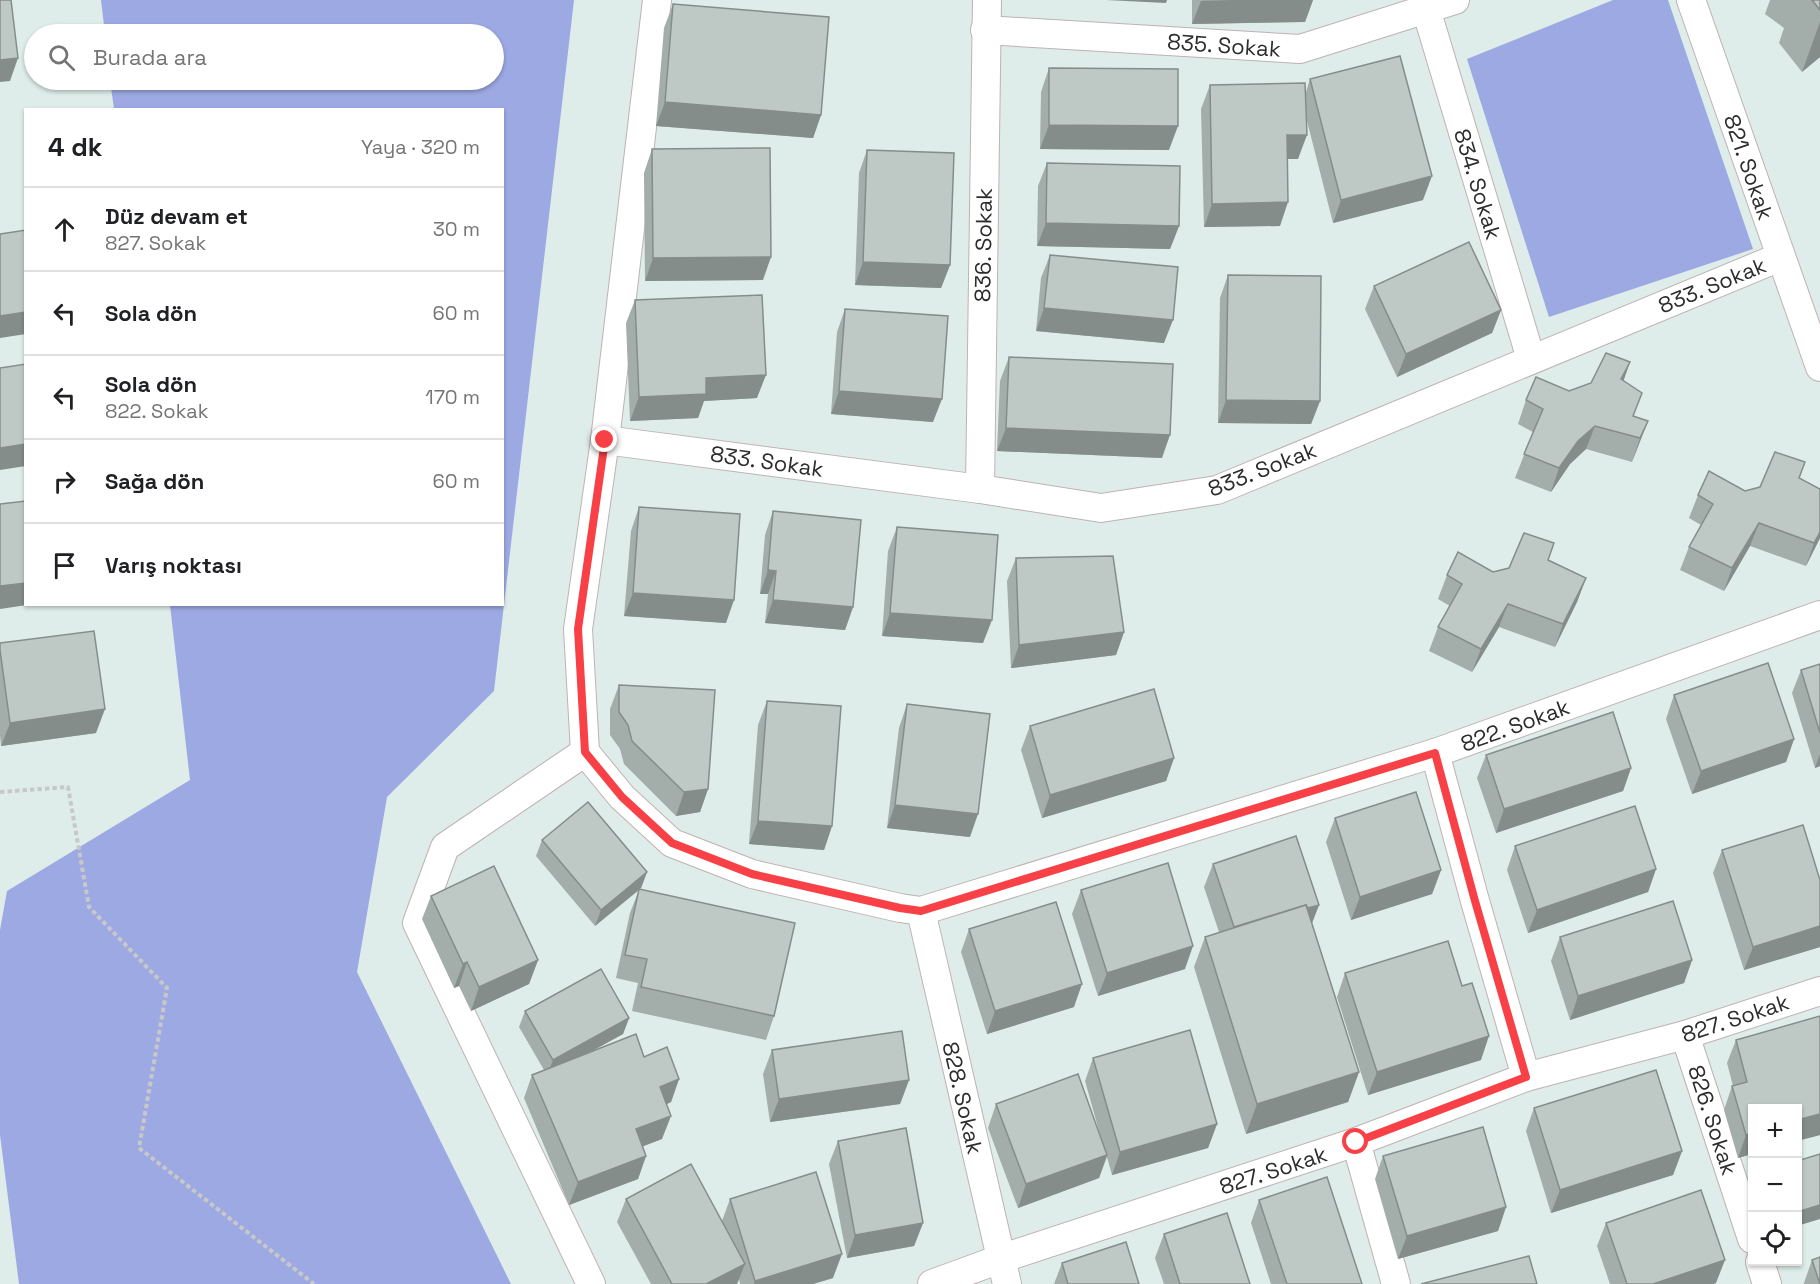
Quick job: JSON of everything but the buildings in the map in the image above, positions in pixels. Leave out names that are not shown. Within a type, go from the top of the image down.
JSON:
[{"type":"street","points":[[591,1284],[417,923],[445,847],[585,752],[578,629],[605,440],[657,0]]},
{"type":"street","name":"836. Sokak","points":[[980,489],[987,0]]},
{"type":"street","name":"835. Sokak","points":[[985,30],[1300,49],[1455,0]]},
{"type":"street","name":"821. Sokak","points":[[1691,0],[1820,367]]},
{"type":"street","name":"834. Sokak","points":[[1426,9],[1531,359]]},
{"type":"street","name":"833. Sokak","points":[[605,440],[980,489],[1101,508],[1217,490],[1780,257]]},
{"type":"street","name":"822. Sokak","points":[[585,752],[622,797],[672,843],[752,874],[921,911],[1435,753],[1820,615]]},
{"type":"street","points":[[1435,753],[1526,1077]]},
{"type":"street","name":"828. Sokak","points":[[921,911],[1004,1272]]},
{"type":"street","name":"827. Sokak","points":[[932,1284],[1004,1272],[1526,1077],[1685,1035],[1820,991]]},
{"type":"street","name":"826. Sokak","points":[[1685,1035],[1748,1227]]},
{"type":"street","points":[[1356,1142],[1396,1284]]},
{"type":"street","points":[[1761,1266],[1767,1284]]},
{"type":"path","points":[[0,792],[68,787],[89,907],[167,988],[139,1148],[314,1284]]},
{"type":"shaded area","points":[[101,0],[574,0],[504,605],[504,108],[114,108],[111,90],[504,90],[504,24],[104,24]]},
{"type":"shaded area","points":[[1613,0],[1668,0],[1753,249],[1549,317],[1467,59]]},
{"type":"shaded area","points":[[170,606],[504,606],[494,691],[387,797],[357,972],[511,1284],[19,1284],[0,1135],[0,930],[7,891],[190,780]]},
{"type":"route","points":[[605,440],[578,629],[585,752],[622,797],[672,843],[752,874],[921,911],[1435,753],[1526,1077],[1356,1142]]}]
